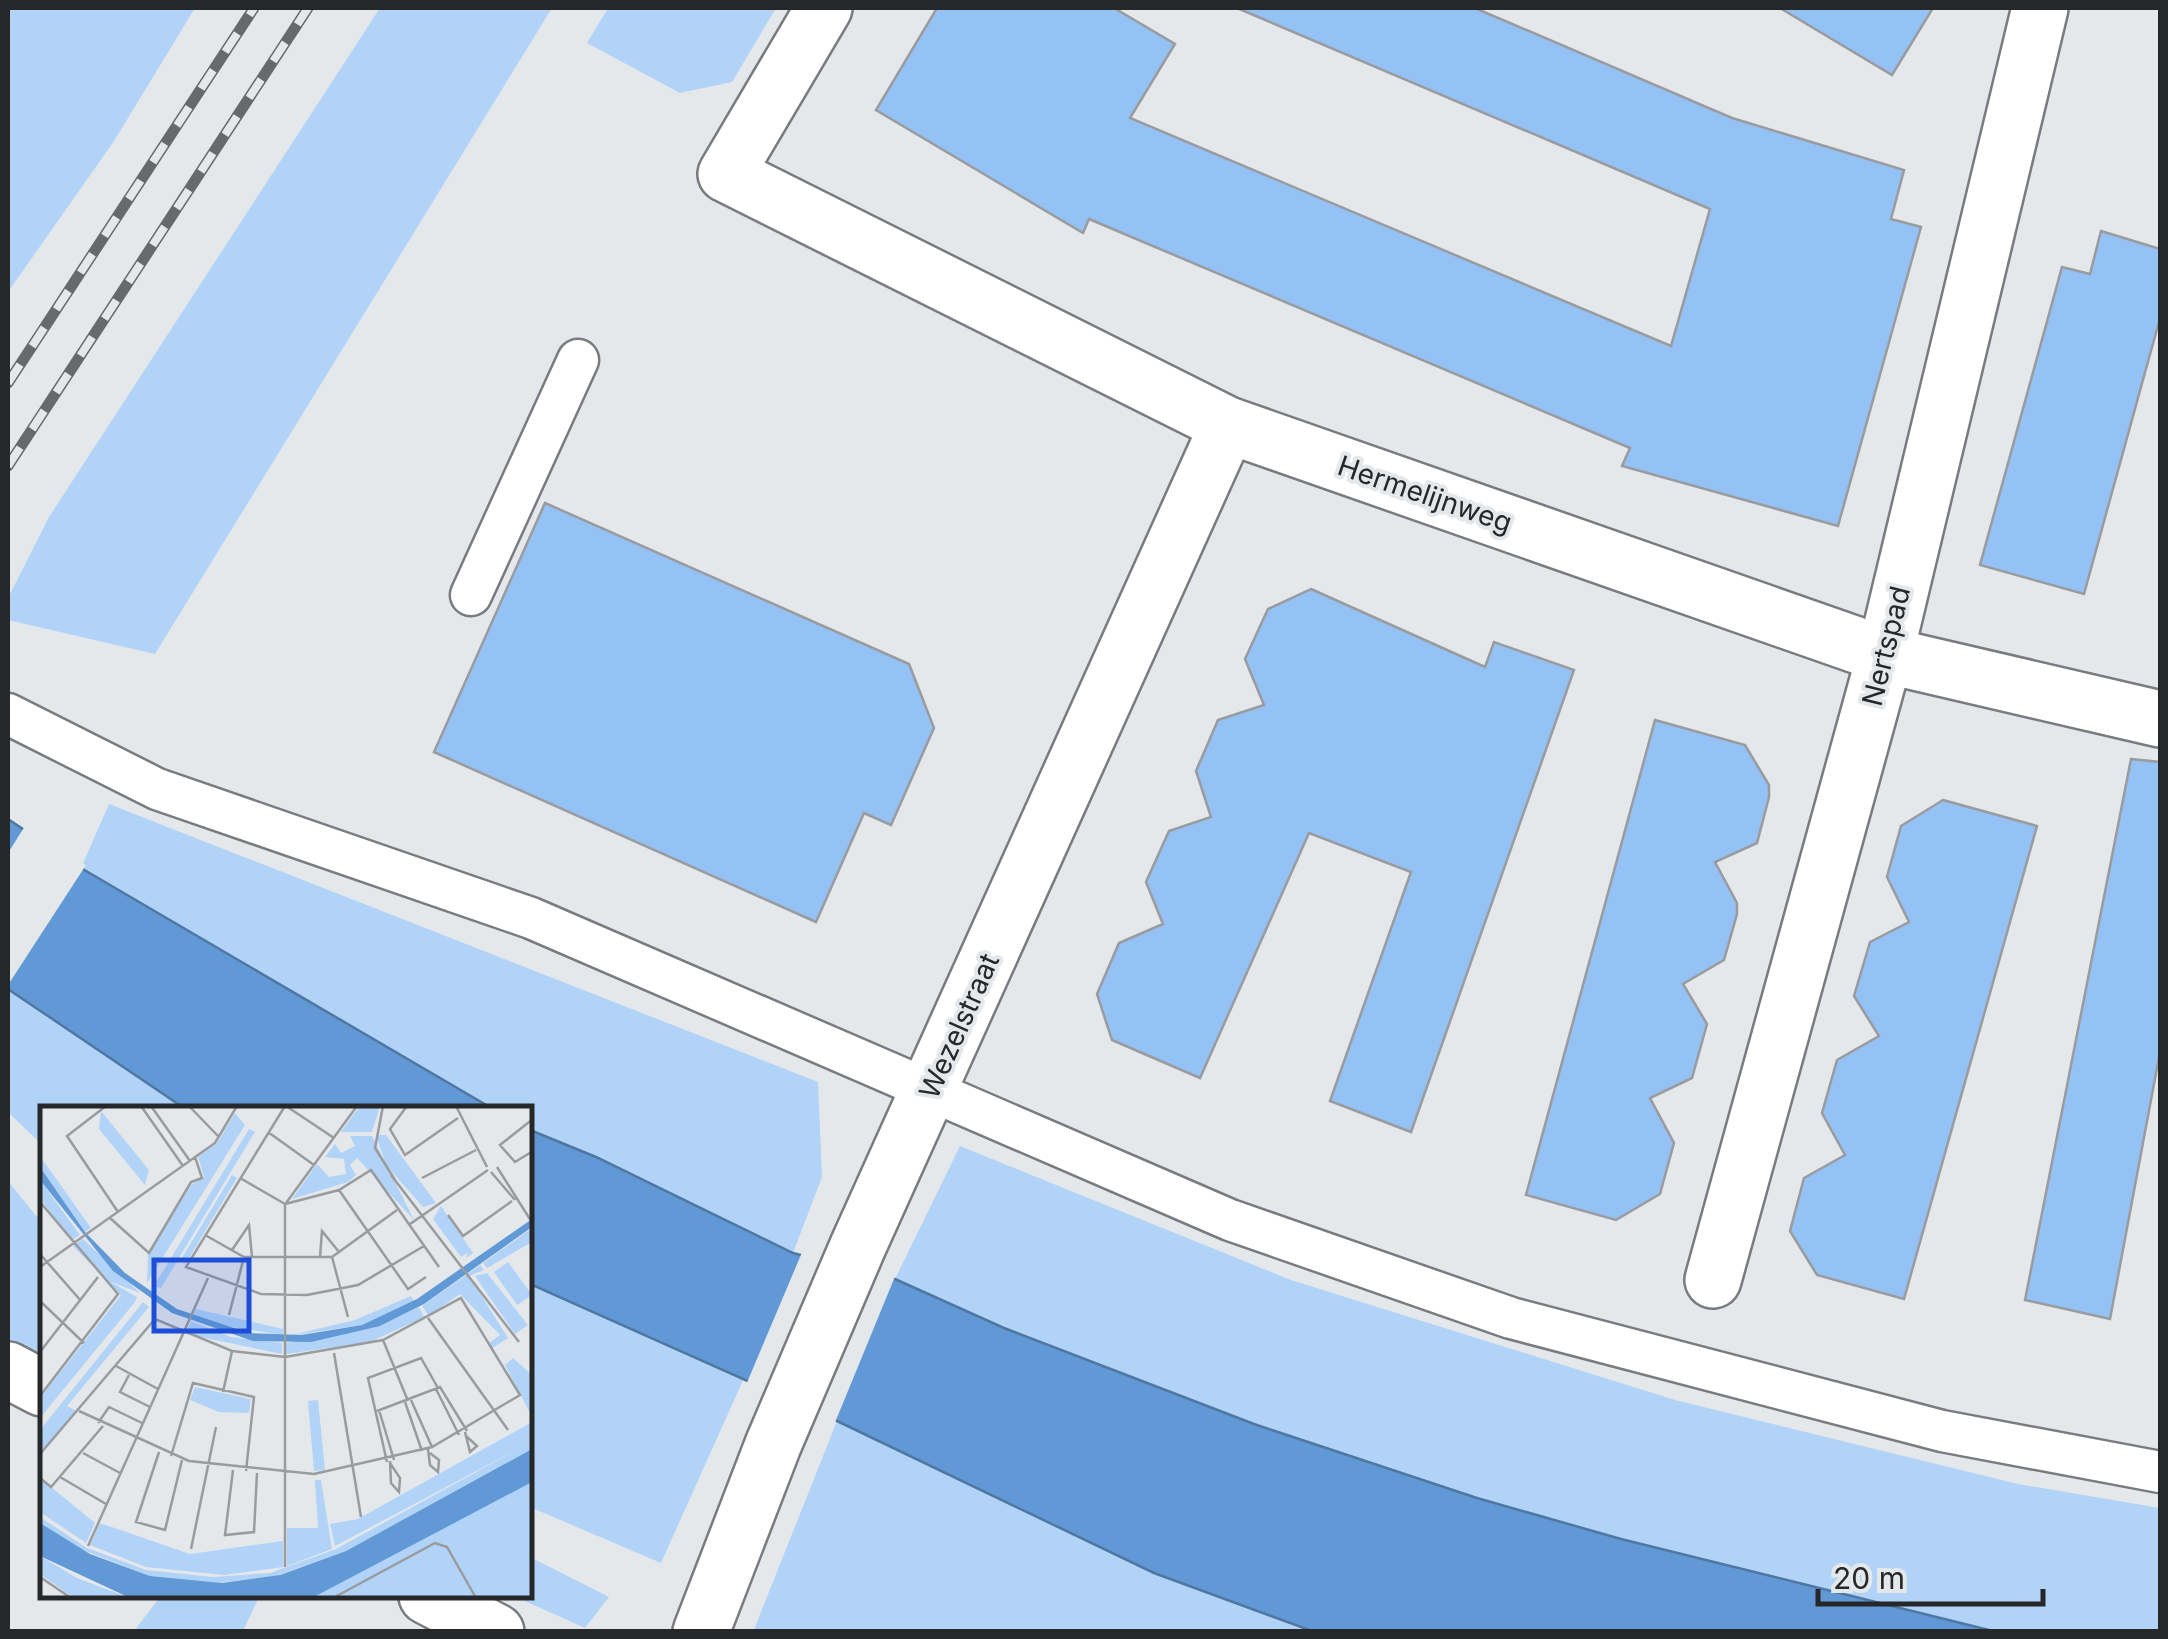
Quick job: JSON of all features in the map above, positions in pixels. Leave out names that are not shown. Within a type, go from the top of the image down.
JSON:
[{"type":"street","name":"Hermelijnweg","points":[[824,8],[726,174],[1228,425],[1885,656],[2160,720]]},
{"type":"street","name":"Nertspad","points":[[1713,1280],[1885,656],[2040,8]]},
{"type":"street","name":"Wezelstraat","points":[[701,1632],[773,1445],[858,1246],[1228,425]]},
{"type":"street","points":[[8,1370],[40,1387]]},
{"type":"street","points":[[433,1599],[496,1632]]},
{"type":"lane","points":[[470,595],[578,360]]},
{"type":"lane","points":[[8,714],[157,789],[530,918],[1230,1220],[1511,1318],[1942,1431],[2160,1472]]},
{"type":"shaded area","points":[[8,8],[195,8],[114,141],[8,292]]},
{"type":"shaded area","points":[[380,8],[552,8],[155,654],[8,620],[8,598],[49,517]]},
{"type":"shaded area","points":[[608,8],[776,8],[732,82],[680,93],[587,43]]},
{"type":"shaded area","points":[[109,804],[818,1082],[822,1177],[793,1253],[596,1157],[532,1131],[532,1106],[488,1106],[81,868]]},
{"type":"shaded area","points":[[8,989],[181,1106],[40,1106],[40,1143],[8,1112]]},
{"type":"shaded area","points":[[960,1146],[1291,1280],[1675,1400],[2018,1484],[2160,1508],[2160,1631],[1993,1631],[1621,1539],[1477,1498],[1254,1424],[1004,1328],[895,1279]]},
{"type":"shaded area","points":[[8,1181],[40,1221],[40,1358],[8,1341]]},
{"type":"shaded area","points":[[532,1285],[744,1378],[661,1563],[532,1508]]},
{"type":"shaded area","points":[[837,1421],[1154,1573],[1312,1631],[753,1632]]},
{"type":"shaded area","points":[[532,1558],[609,1597],[585,1628],[520,1599],[532,1599]]},
{"type":"shaded area","points":[[158,1599],[258,1599],[243,1631],[134,1631]]},
{"type":"water","points":[[8,819],[81,868],[488,1106],[182,1106],[8,989]]},
{"type":"water","points":[[532,1131],[596,1157],[793,1253],[895,1279],[1004,1328],[1254,1424],[1477,1498],[1621,1539],[1993,1631],[1312,1631],[1154,1573],[837,1421],[532,1285]]},
{"type":"pier","points":[[25,826],[86,865],[8,985],[8,853]]},
{"type":"pier","points":[[803,1250],[896,1274],[834,1425],[746,1385]]},
{"type":"building","points":[[937,8],[1114,8],[1175,44],[1130,118],[1671,346],[1710,209],[1237,8],[1475,8],[1732,118],[1904,170],[1891,219],[1921,227],[1838,526],[1622,466],[1630,448],[1089,219],[1083,233],[876,110]]},
{"type":"building","points":[[1780,8],[1933,8],[1892,75]]},
{"type":"building","points":[[2101,231],[2160,249],[2160,318],[2084,594],[1980,565],[2062,267],[2090,274]]},
{"type":"building","points":[[545,503],[909,664],[934,728],[891,825],[864,813],[816,922],[434,752]]},
{"type":"building","points":[[1311,589],[1485,667],[1494,642],[1574,670],[1411,1132],[1330,1101],[1411,872],[1309,833],[1200,1078],[1112,1040],[1097,994],[1119,943],[1163,924],[1146,882],[1169,831],[1211,817],[1196,771],[1218,720],[1264,705],[1245,659],[1268,609]]},
{"type":"building","points":[[1655,720],[1745,745],[1769,785],[1769,797],[1757,843],[1715,862],[1737,903],[1737,914],[1724,960],[1683,984],[1707,1024],[1692,1078],[1650,1098],[1674,1143],[1660,1194],[1616,1220],[1526,1195]]},
{"type":"building","points":[[2131,759],[2160,762],[2160,1052],[2110,1319],[2025,1300]]},
{"type":"building","points":[[1943,800],[2037,826],[1904,1299],[1817,1275],[1790,1231],[1804,1178],[1845,1155],[1822,1113],[1837,1060],[1879,1036],[1854,996],[1870,942],[1909,922],[1887,877],[1901,826]]},
{"type":"railway","points":[[8,383],[254,8]]},
{"type":"railway","points":[[8,466],[308,8]]}]
